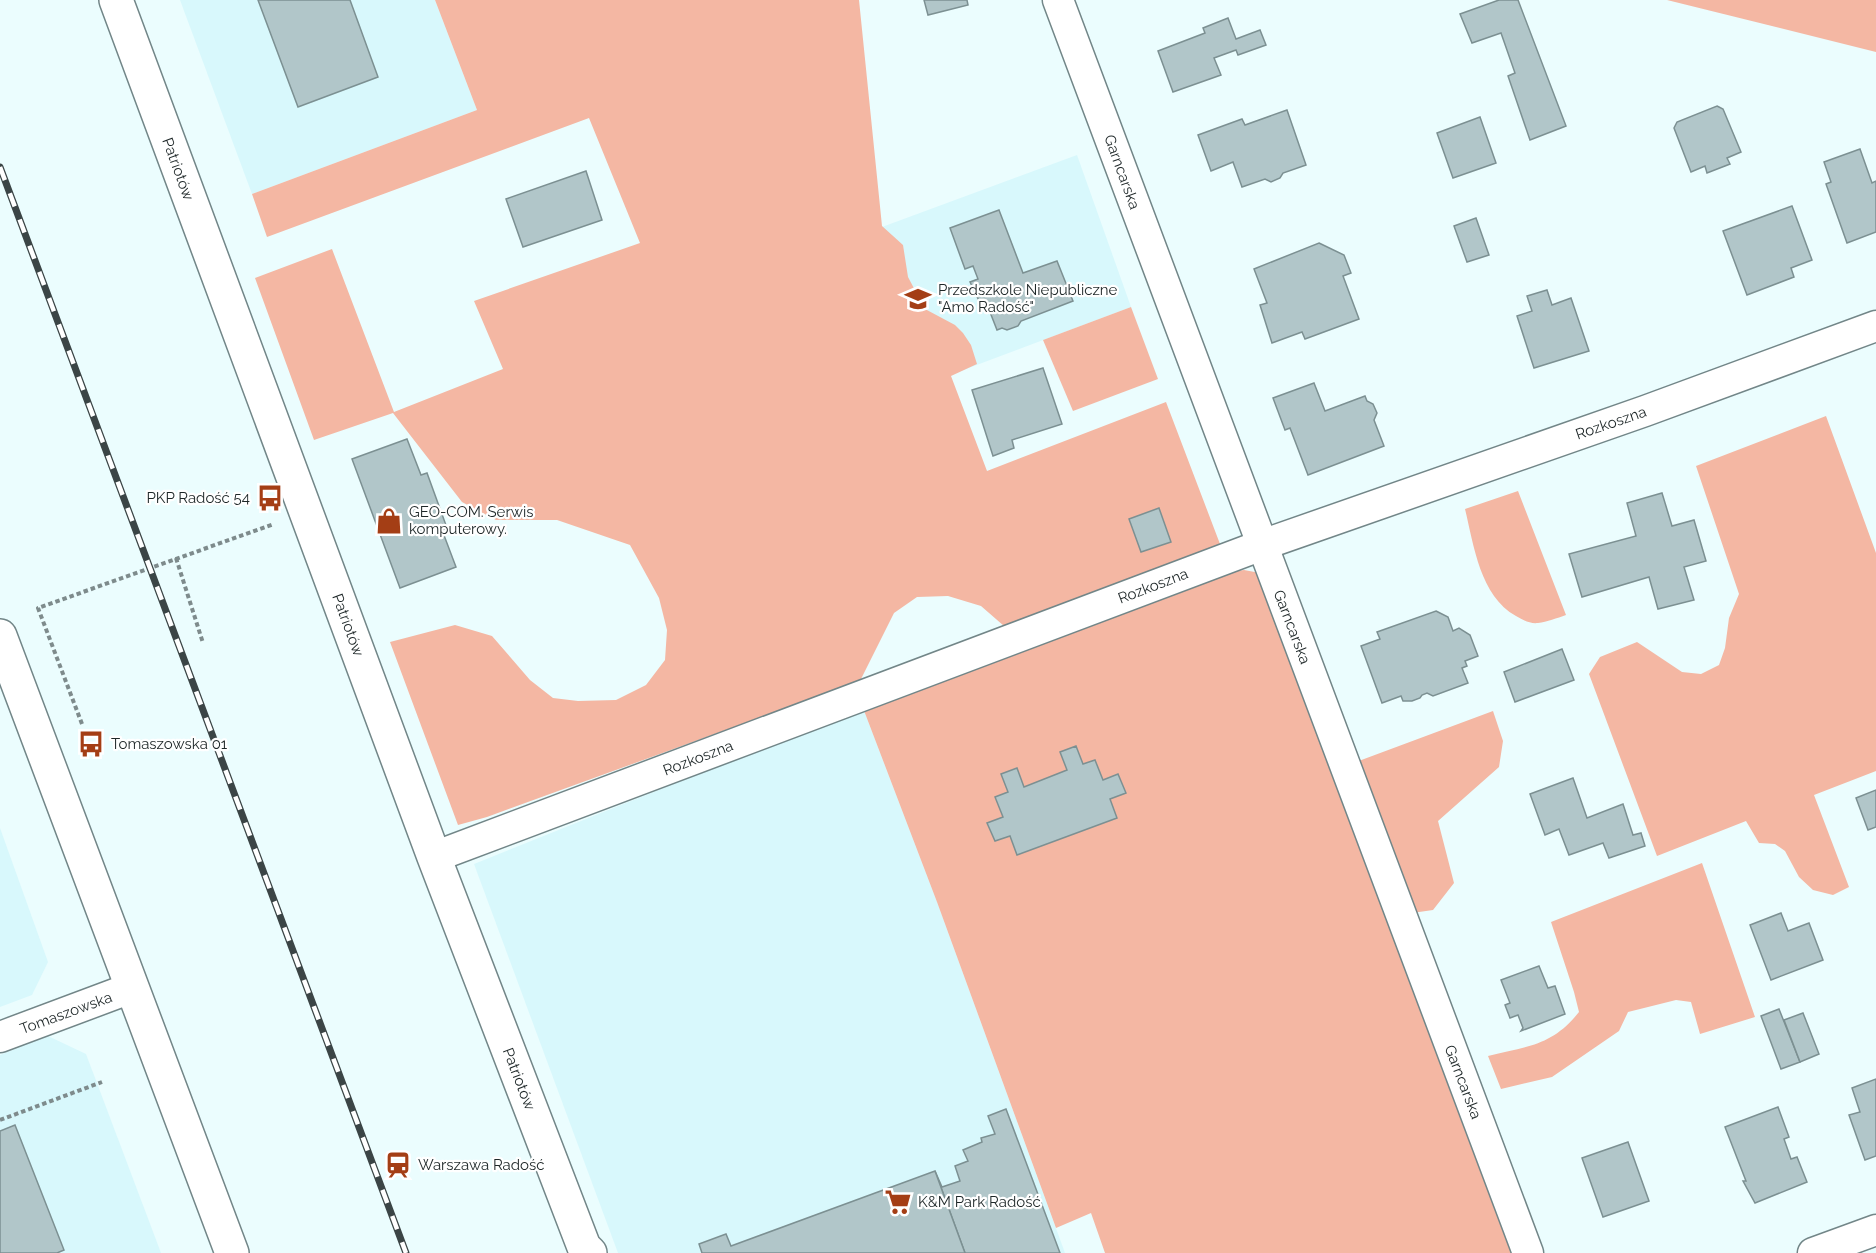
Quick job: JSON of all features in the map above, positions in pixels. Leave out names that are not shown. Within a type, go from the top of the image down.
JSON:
[{"type":"main road","name":"Patriotów","points":[[116,0],[434,857],[585,1251]]},
{"type":"main road","points":[[0,636],[232,1253]]},
{"type":"street","name":"Garncarska","points":[[1058,0],[1528,1253]]},
{"type":"street","name":"Rozkoszna","points":[[434,857],[1262,545],[1645,411],[1876,326]]},
{"type":"street","name":"Tomaszowska","points":[[0,1037],[131,988]]},
{"type":"street","points":[[1813,1253],[1876,1230]]},
{"type":"path","points":[[82,724],[38,608],[278,523]]},
{"type":"path","points":[[176,558],[203,643]]},
{"type":"path","points":[[0,1120],[102,1082]]},
{"type":"shaded area","points":[[180,0],[435,0],[477,110],[252,194]]},
{"type":"shaded area","points":[[435,0],[859,0],[882,226],[903,245],[908,277],[925,309],[955,325],[971,345],[977,364],[951,376],[987,471],[1166,402],[1220,544],[1004,626],[981,606],[948,596],[917,597],[894,613],[860,681],[487,817],[458,825],[390,642],[455,625],[492,636],[530,680],[553,698],[578,701],[616,700],[646,685],[665,660],[667,630],[659,598],[630,545],[557,520],[496,520],[462,502],[393,413],[314,440],[255,278],[332,249],[394,412],[503,369],[474,301],[640,243],[589,118],[267,237],[252,194],[477,110]]},
{"type":"shaded area","points":[[1667,0],[1876,0],[1876,52]]},
{"type":"shaded area","name":"Przedszkole Niepubliczne \"Amo Radość\"","points":[[1077,155],[1131,307],[950,375],[706,292]]},
{"type":"shaded area","points":[[1131,307],[1158,379],[1073,411],[1043,340]]},
{"type":"shaded area","points":[[1826,416],[1876,553],[1876,771],[1814,795],[1849,887],[1833,895],[1813,890],[1799,877],[1785,851],[1775,844],[1759,843],[1746,821],[1657,856],[1589,674],[1600,657],[1637,642],[1682,672],[1701,674],[1719,665],[1725,648],[1729,618],[1739,594],[1696,466]]},
{"type":"shaded area","points":[[1518,491],[1566,615],[1552,620],[1529,622],[1504,607],[1486,583],[1476,554],[1465,509]]},
{"type":"shaded area","points":[[1244,570],[1260,573],[1273,616],[1402,961],[1423,1002],[1513,1253],[1105,1253],[1091,1213],[1056,1228],[937,902],[863,708],[1219,574]]},
{"type":"shaded area","points":[[863,708],[937,902],[1065,1253],[618,1253],[474,864]]},
{"type":"shaded area","points":[[1493,711],[1503,741],[1499,767],[1438,821],[1454,883],[1433,910],[1412,913],[1356,762]]},
{"type":"shaded area","points":[[0,828],[48,962],[32,995],[0,1007]]},
{"type":"shaded area","points":[[1702,863],[1755,1017],[1700,1034],[1691,1002],[1676,1000],[1628,1012],[1619,1031],[1552,1077],[1501,1089],[1488,1056],[1527,1047],[1549,1038],[1559,1032],[1579,1012],[1551,922]]},
{"type":"shaded area","points":[[48,1036],[86,1054],[161,1253],[0,1253],[0,1055]]},
{"type":"building","points":[[258,0],[350,0],[378,77],[298,107]]},
{"type":"building","points":[[924,0],[967,0],[968,5],[928,15]]},
{"type":"building","points":[[1499,0],[1518,0],[1566,126],[1530,140],[1508,76],[1515,73],[1501,33],[1472,43],[1460,14]]},
{"type":"building","points":[[1228,18],[1236,39],[1260,30],[1266,45],[1238,55],[1236,50],[1214,58],[1221,75],[1173,92],[1158,51],[1205,33],[1203,28]]},
{"type":"building","points":[[1717,106],[1723,109],[1741,152],[1727,158],[1730,164],[1707,173],[1705,166],[1691,172],[1674,128],[1677,122]]},
{"type":"building","points":[[1287,110],[1306,165],[1283,173],[1280,178],[1271,182],[1265,179],[1242,187],[1233,162],[1211,171],[1198,135],[1242,119],[1245,125]]},
{"type":"building","points":[[1480,117],[1496,163],[1453,178],[1437,133]]},
{"type":"building","points":[[1860,149],[1872,183],[1876,181],[1876,232],[1847,243],[1826,184],[1831,182],[1824,162]]},
{"type":"building","points":[[586,171],[602,220],[523,247],[506,199]]},
{"type":"building","points":[[1792,206],[1812,260],[1791,268],[1794,277],[1747,295],[1723,231]]},
{"type":"building","points":[[999,210],[1023,273],[1057,261],[1073,301],[1021,321],[1018,326],[1007,330],[1002,328],[997,330],[988,307],[980,310],[978,304],[980,303],[970,282],[978,279],[973,266],[965,269],[950,228]]},
{"type":"building","points":[[1476,218],[1489,255],[1467,262],[1454,226]]},
{"type":"building","points":[[1319,243],[1344,255],[1351,273],[1343,276],[1359,319],[1305,339],[1302,332],[1272,343],[1260,305],[1267,303],[1254,269]]},
{"type":"building","points":[[1547,290],[1552,305],[1571,298],[1589,351],[1534,368],[1517,316],[1532,311],[1527,296]]},
{"type":"building","points":[[1043,368],[1062,424],[1012,440],[1014,448],[993,456],[972,390]]},
{"type":"building","points":[[1314,383],[1325,411],[1365,396],[1367,401],[1373,404],[1377,413],[1374,420],[1384,446],[1308,475],[1290,428],[1285,430],[1273,398]]},
{"type":"building","points":[[407,439],[421,475],[427,473],[447,528],[442,530],[456,567],[400,588],[352,459]]},
{"type":"building","points":[[1662,493],[1672,526],[1694,520],[1706,561],[1684,567],[1694,600],[1658,609],[1649,577],[1582,597],[1569,554],[1636,536],[1627,503]]},
{"type":"building","points":[[1159,508],[1171,542],[1141,552],[1129,519]]},
{"type":"building","points":[[1436,611],[1448,617],[1453,631],[1459,628],[1470,635],[1478,656],[1465,661],[1467,666],[1462,668],[1468,683],[1433,696],[1427,693],[1412,701],[1403,701],[1401,696],[1382,703],[1361,646],[1380,639],[1377,632]]},
{"type":"building","points":[[1562,649],[1574,680],[1515,702],[1504,672]]},
{"type":"building","points":[[1076,746],[1083,764],[1095,760],[1103,780],[1118,774],[1126,793],[1110,799],[1117,818],[1017,855],[1010,836],[995,841],[987,823],[1003,817],[995,797],[1008,792],[1001,774],[1017,768],[1024,787],[1067,770],[1060,752]]},
{"type":"building","points":[[1573,778],[1587,818],[1623,804],[1633,835],[1641,833],[1645,846],[1609,858],[1603,843],[1569,855],[1559,829],[1545,835],[1530,794]]},
{"type":"building","points":[[1876,790],[1876,827],[1868,830],[1856,798]]},
{"type":"building","points":[[1781,913],[1788,931],[1809,923],[1823,960],[1771,980],[1750,925]]},
{"type":"building","points":[[1539,966],[1548,988],[1555,986],[1565,1014],[1521,1031],[1523,1028],[1518,1015],[1510,1018],[1505,1005],[1510,1003],[1501,980]]},
{"type":"building","points":[[1779,1009],[1800,1062],[1781,1069],[1761,1016]]},
{"type":"building","points":[[1803,1013],[1819,1054],[1800,1062],[1784,1020]]},
{"type":"building","points":[[1876,1079],[1876,1156],[1865,1160],[1849,1115],[1860,1112],[1852,1088]]},
{"type":"building","points":[[1778,1107],[1789,1137],[1784,1139],[1791,1159],[1797,1157],[1807,1182],[1755,1203],[1743,1181],[1746,1181],[1725,1127]]},
{"type":"building","points":[[1006,1109],[1060,1253],[965,1253],[935,1171],[942,1187],[960,1181],[955,1166],[968,1161],[963,1150],[982,1142],[981,1138],[995,1134],[988,1116]]},
{"type":"building","points":[[15,1125],[64,1250],[57,1253],[0,1253],[0,1131]]},
{"type":"building","points":[[1628,1142],[1649,1201],[1603,1217],[1582,1158]]},
{"type":"building","name":"K&M Park Radość","points":[[935,1171],[965,1253],[702,1253],[699,1244],[726,1234],[731,1246]]},
{"type":"railway","points":[[0,167],[406,1253]]},
{"type":"place","name":"Przedszkole Niepubliczne \"Amo Radość\"","points":[[918,299]]},
{"type":"place","name":"PKP Radość 54","points":[[270,498]]},
{"type":"place","name":"GEO-COM. Serwis komputerowy.","points":[[389,521]]},
{"type":"place","name":"Tomaszowska 01","points":[[91,744]]},
{"type":"place","name":"Warszawa Radość","points":[[398,1165]]},
{"type":"place","name":"K&M Park Radość","points":[[898,1202]]}]
